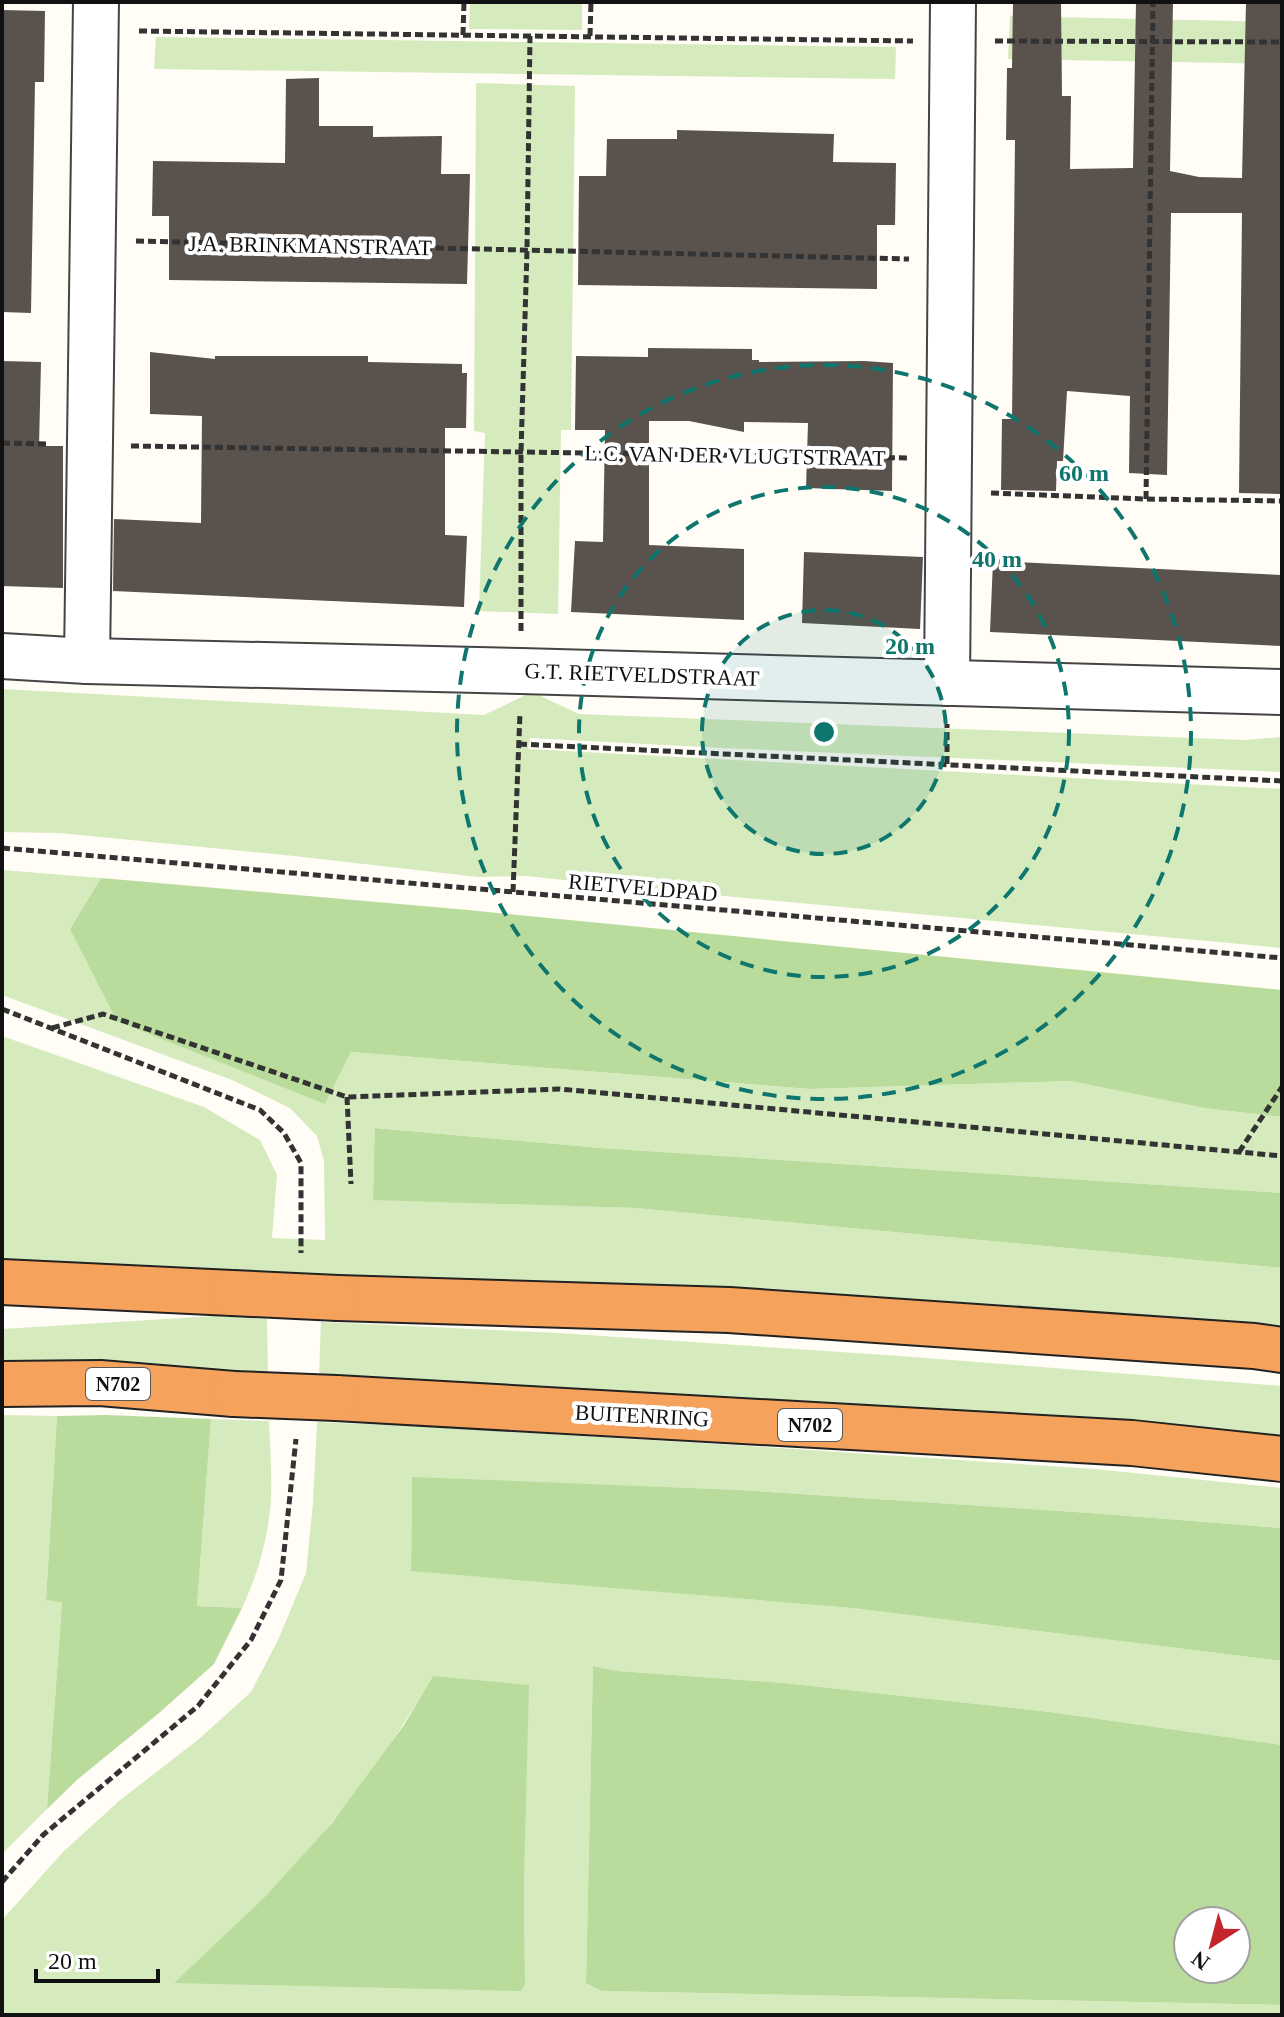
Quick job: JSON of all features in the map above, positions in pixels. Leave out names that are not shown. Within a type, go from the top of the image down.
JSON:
[{"type":"highway","points":[[2,1282],[338,1298],[729,1310],[1282,1350]]},
{"type":"highway","name":"BUITENRING","points":[[2,1384],[100,1383],[234,1394],[1132,1443],[1282,1459]]},
{"type":"street","points":[[87,661],[96,16]]},
{"type":"street","points":[[947,683],[953,22]]},
{"type":"street","name":"G.T. RIETVELDSTRAAT","points":[[2,656],[87,661],[1282,692]]},
{"type":"path","points":[[463,35],[464,2]]},
{"type":"path","points":[[590,36],[591,2]]},
{"type":"path","points":[[1146,499],[1153,2]]},
{"type":"path","points":[[96,16],[530,36],[953,22],[1152,42],[1282,42]]},
{"type":"path","points":[[513,892],[521,671],[521,452],[530,36]]},
{"type":"path","name":"J.A. BRINKMANSTRAAT","points":[[93,240],[527,250]]},
{"type":"path","points":[[527,250],[950,260]]},
{"type":"path","points":[[90,446],[521,452]]},
{"type":"path","name":"L.C. VAN DER VLUGTSTRAAT","points":[[521,452],[949,474],[1146,499],[1282,501]]},
{"type":"path","points":[[519,744],[1282,781]]},
{"type":"path","name":"RIETVELDPAD","points":[[2,848],[1282,958]]},
{"type":"path","points":[[52,1028],[103,1014],[347,1097],[560,1089],[1282,1156]]},
{"type":"path","points":[[1239,1152],[1282,1087]]},
{"type":"path","points":[[347,1097],[351,1184]]},
{"type":"green space","points":[[470,2],[582,2],[582,30],[469,29]]},
{"type":"green space","points":[[1010,16],[1282,22],[1282,64],[1008,59]]},
{"type":"green space","points":[[156,37],[896,47],[895,79],[154,69]]},
{"type":"green space","points":[[476,83],[575,86],[571,430],[561,430],[558,614],[479,611],[485,433],[474,431]]},
{"type":"green space","points":[[2,689],[484,715],[532,692],[579,714],[1244,740],[1282,737],[1282,772],[530,738],[528,749],[1282,789],[1282,948],[526,876],[478,877],[59,833],[2,832]]},
{"type":"green space","points":[[2,870],[101,878],[70,929],[325,1104],[351,1052],[810,1089],[1070,1081],[1204,1108],[1282,1117],[1282,1193],[601,1148],[376,1128],[373,1199],[635,1208],[1282,1268],[1282,1342],[2,1266],[2,1036],[204,1107],[260,1140],[277,1175],[272,1238],[325,1240],[324,1161],[317,1136],[290,1108],[232,1080],[2,995]]},
{"type":"green space","points":[[101,878],[468,910],[1282,990],[1282,1117],[1204,1108],[1070,1081],[810,1089],[351,1052],[325,1104],[117,1021],[70,929]]},
{"type":"green space","points":[[375,1128],[601,1148],[1282,1193],[1282,1268],[635,1208],[373,1200]]},
{"type":"green space","points":[[215,1316],[267,1319],[268,1374],[2,1369],[2,1329]]},
{"type":"green space","points":[[321,1322],[558,1333],[1282,1386],[1282,1441],[319,1377]]},
{"type":"green space","points":[[2,1415],[57,1416],[46,1599],[62,1601],[47,1809],[2,1854]]},
{"type":"green space","points":[[57,1416],[211,1419],[197,1606],[242,1608],[214,1664],[47,1809],[62,1602],[46,1600]]},
{"type":"green space","points":[[211,1419],[269,1421],[271,1488],[268,1526],[258,1568],[242,1608],[197,1606]]},
{"type":"green space","points":[[317,1422],[1094,1469],[1282,1488],[1282,1528],[741,1490],[412,1478],[411,1570],[852,1608],[1282,1661],[1282,1745],[1050,1712],[784,1683],[618,1671],[593,1666],[586,1982],[602,1991],[1282,2005],[1282,2015],[2,2015],[2,1920],[63,1852],[119,1801],[199,1739],[251,1692],[278,1640],[306,1573]],"holes":[[[433,1676],[524,1879],[525,1984],[175,1982],[264,1899],[311,1847],[376,1764]]]},
{"type":"green space","points":[[412,1477],[741,1490],[1282,1528],[1282,1661],[852,1608],[411,1571]]},
{"type":"green space","points":[[593,1666],[618,1671],[784,1683],[1050,1712],[1282,1745],[1282,2005],[602,1991],[586,1983]]},
{"type":"green space","points":[[433,1676],[529,1685],[524,1879],[525,1984],[521,1991],[174,1983],[263,1899],[332,1823],[404,1725]]},
{"type":"building","points":[[1013,2],[1061,2],[1062,96],[1071,96],[1070,169],[1133,168],[1136,2],[1173,2],[1170,171],[1199,177],[1242,178],[1246,2],[1282,2],[1282,494],[1239,493],[1242,213],[1171,213],[1167,475],[1129,473],[1130,396],[1067,391],[1063,461],[1057,461],[1056,491],[1001,490],[1002,419],[1012,419],[1015,140],[1006,140],[1007,68],[1012,68]]},
{"type":"building","points":[[2,10],[45,11],[44,82],[35,82],[31,313],[2,312]]},
{"type":"building","points":[[319,78],[319,126],[373,126],[373,137],[442,136],[441,174],[470,174],[467,284],[169,280],[169,216],[152,216],[153,161],[285,163],[286,79]]},
{"type":"building","points":[[677,130],[834,134],[833,162],[896,163],[895,225],[877,225],[877,289],[578,285],[579,176],[606,176],[607,139],[677,139]]},
{"type":"building","points":[[648,348],[752,349],[752,360],[759,362],[893,363],[892,491],[806,488],[808,423],[744,422],[744,432],[689,421],[649,421],[649,545],[744,549],[744,620],[571,612],[575,541],[603,542],[605,430],[575,430],[576,356],[648,357]]},
{"type":"building","points":[[150,352],[215,359],[215,356],[368,356],[368,362],[462,364],[462,373],[467,373],[466,428],[445,428],[445,535],[467,536],[464,607],[113,591],[114,519],[201,523],[202,416],[150,414]]},
{"type":"building","points":[[2,361],[41,362],[39,446],[63,446],[63,588],[2,586]]},
{"type":"building","points":[[804,552],[923,557],[920,629],[802,623]]},
{"type":"building","points":[[993,561],[1282,575],[1282,646],[990,632]]}]
